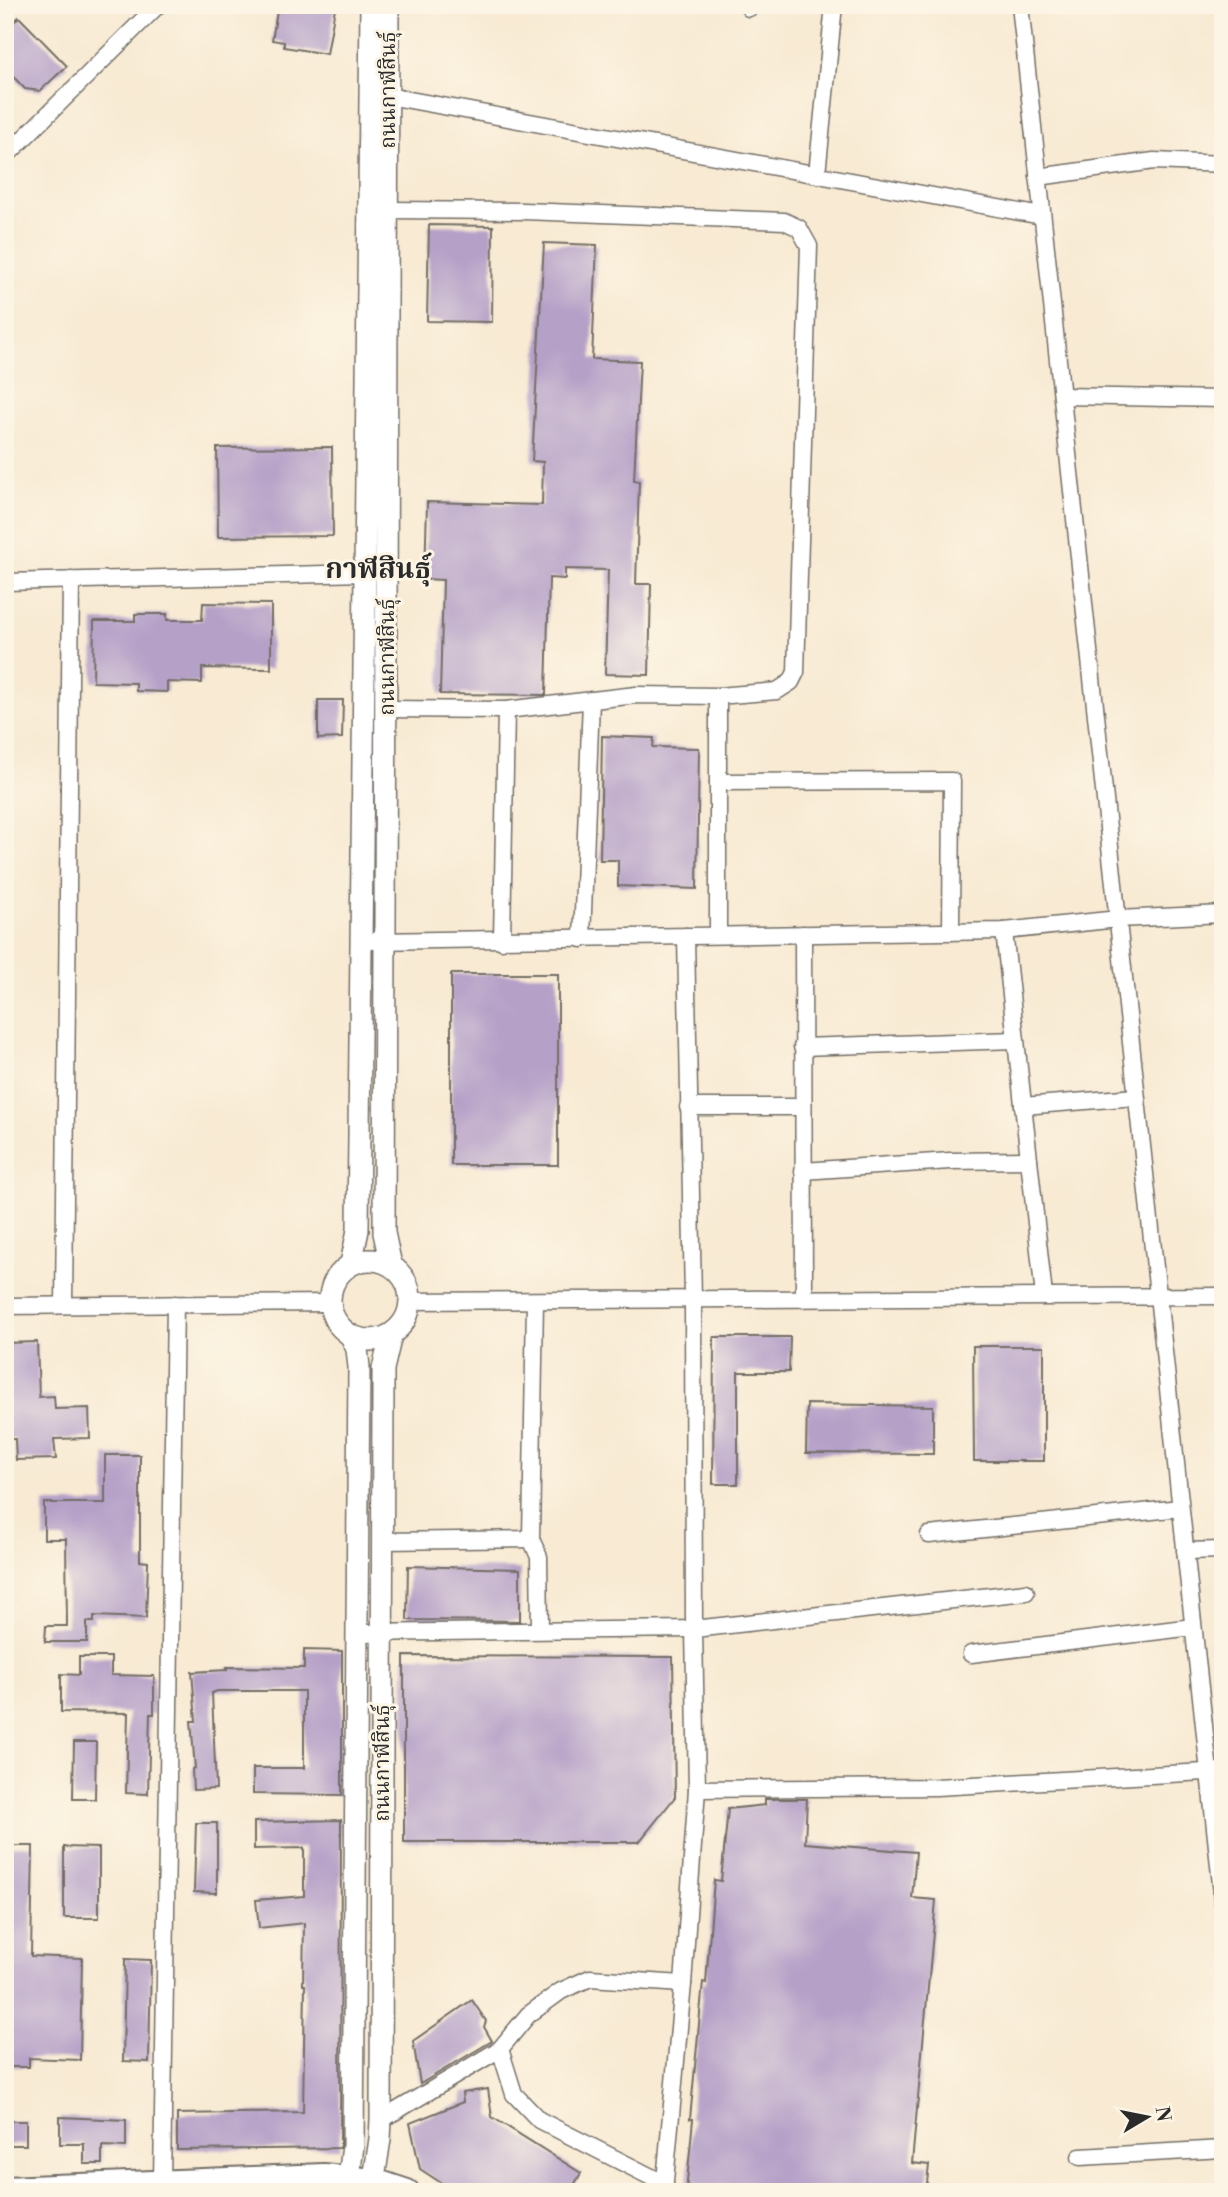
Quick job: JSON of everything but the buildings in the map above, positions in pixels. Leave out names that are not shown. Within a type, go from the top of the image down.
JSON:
[{"type":"main road","name":"ถนนกาฬสินธุ์","points":[[371,5],[387,210],[384,1233],[391,1265]]},
{"type":"main road","name":"ถนนกาฬสินธุ์","points":[[351,1264],[358,1230],[365,573],[379,96],[387,5]]},
{"type":"main road","points":[[368,1259],[380,1260],[391,1265],[406,1282],[410,1300],[408,1314],[401,1326],[391,1335],[378,1340],[351,1336],[340,1328],[333,1316],[331,1290],[336,1278],[351,1264],[368,1259]]},
{"type":"main road","name":"ถนนกาฬสินธุ์","points":[[373,2187],[381,2120],[383,1369],[391,1335]]},
{"type":"main road","name":"ถนนกาฬสินธุ์","points":[[347,2184],[353,2146],[358,1633],[359,1367],[357,1349],[351,1336]]},
{"type":"main road","points":[[5,2189],[323,2176],[347,2184],[407,2192]]},
{"type":"street","points":[[5,157],[158,5]]},
{"type":"street","points":[[817,174],[834,5]]},
{"type":"street","points":[[1020,5],[1193,1627],[1216,1771],[1222,1894]]},
{"type":"street","points":[[379,96],[1042,216]]},
{"type":"street","points":[[1038,177],[1154,161],[1223,164]]},
{"type":"street","points":[[387,210],[523,211],[784,221],[799,228],[809,246],[796,672],[791,682],[778,691],[718,696],[636,695],[506,710],[387,709]]},
{"type":"street","points":[[1062,396],[1223,399]]},
{"type":"street","points":[[5,582],[365,573]]},
{"type":"street","points":[[64,1305],[71,580]]},
{"type":"street","points":[[718,696],[718,935]]},
{"type":"street","points":[[582,939],[591,700]]},
{"type":"street","points":[[502,941],[506,710]]},
{"type":"street","points":[[718,782],[952,781],[951,932]]},
{"type":"street","points":[[361,941],[502,941],[1004,931],[1118,919],[1223,914]]},
{"type":"street","points":[[1004,931],[1044,1296]]},
{"type":"street","points":[[803,934],[804,1297]]},
{"type":"street","points":[[500,2049],[514,2094],[539,2120],[665,2188],[697,1788],[693,1299],[686,936]]},
{"type":"street","points":[[802,1046],[1016,1040]]},
{"type":"street","points":[[1023,1106],[1136,1097]]},
{"type":"street","points":[[688,1107],[803,1107]]},
{"type":"street","points":[[803,1171],[950,1161],[1029,1160]]},
{"type":"street","points":[[410,1300],[1223,1296]]},
{"type":"street","points":[[535,1301],[531,1539],[539,1557],[540,1629]]},
{"type":"street","points":[[5,1306],[330,1303]]},
{"type":"street","points":[[162,2182],[175,1304]]},
{"type":"street","points":[[929,1535],[1180,1508]]},
{"type":"street","points":[[382,1541],[531,1539]]},
{"type":"street","points":[[1185,1550],[1223,1550]]},
{"type":"street","points":[[358,1633],[694,1629],[1026,1592]]},
{"type":"street","points":[[971,1654],[1193,1627]]},
{"type":"street","points":[[697,1788],[936,1787],[1216,1771]]},
{"type":"street","points":[[381,2120],[500,2049],[528,2015],[561,1991],[590,1978],[683,1984]]},
{"type":"street","points":[[1080,2157],[1223,2149]]},
{"type":"district","name":"กาฬสินธุ์","points":[[378,568]]}]
